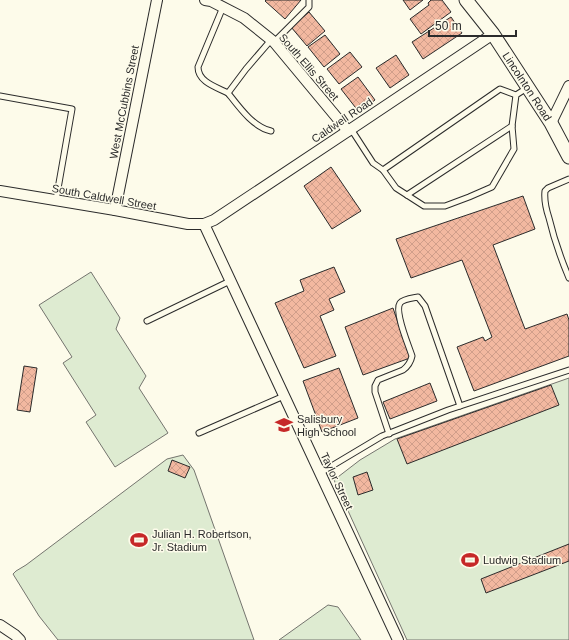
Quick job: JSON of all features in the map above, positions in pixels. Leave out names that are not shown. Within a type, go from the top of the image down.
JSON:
[{"type":"street","name":"West McCubbins Street","points":[[115,210],[157,0]]},
{"type":"street","name":"South Ellis Street","points":[[205,0],[211,1],[244,18],[272,41],[350,130]]},
{"type":"street","name":"Lincolnton Road","points":[[466,0],[492,34],[528,87],[551,123],[569,157]]},
{"type":"street","name":"Caldwell Road","points":[[204,224],[214,220],[492,34]]},
{"type":"street","points":[[551,123],[569,86]]},
{"type":"street","name":"South Caldwell Street","points":[[0,191],[188,224],[204,224]]},
{"type":"street","name":"Taylor Street","points":[[204,224],[398,640]]},
{"type":"street","points":[[0,625],[20,640]]},
{"type":"lane","points":[[228,93],[246,69],[272,41],[309,8],[309,0]]},
{"type":"lane","points":[[223,7],[198,67],[198,72],[201,78],[205,81],[228,93],[253,122],[265,130],[271,131]]},
{"type":"lane","points":[[350,130],[373,163],[383,170],[396,188],[424,206],[445,206],[492,187],[514,149],[512,126],[516,95],[528,87]]},
{"type":"lane","points":[[383,170],[500,89],[516,95]]},
{"type":"lane","points":[[0,96],[72,109],[56,200]]},
{"type":"lane","points":[[407,196],[512,126]]},
{"type":"lane","points":[[569,180],[545,190],[544,197],[560,257],[569,278]]},
{"type":"lane","points":[[147,321],[230,280]]},
{"type":"lane","points":[[389,434],[375,392],[375,386],[378,380],[406,368],[412,356],[398,310],[399,305],[402,302],[418,297],[425,306],[460,406]]},
{"type":"lane","points":[[320,473],[382,436],[460,406],[569,370]]},
{"type":"lane","points":[[199,433],[284,396]]},
{"type":"green space","points":[[91,272],[120,318],[116,329],[146,376],[139,388],[168,433],[115,467],[86,422],[96,415],[63,363],[72,357],[39,305]]},
{"type":"green space","name":"Ludwig Stadium","points":[[569,378],[569,640],[407,640],[334,480],[360,460],[395,439]]},
{"type":"green space","name":"Julian H. Robertson, Jr. Stadium","points":[[183,455],[194,470],[254,640],[58,640],[39,616],[13,574],[167,459]]},
{"type":"green space","points":[[328,605],[338,607],[361,640],[279,640]]},
{"type":"building","points":[[301,0],[285,19],[265,1]]},
{"type":"building","points":[[403,0],[423,0],[410,10]]},
{"type":"building","points":[[431,0],[442,0],[451,12],[421,34],[410,19],[429,5],[428,3]]},
{"type":"building","points":[[309,12],[325,31],[307,46],[291,27]]},
{"type":"building","points":[[451,17],[462,33],[423,59],[412,42]]},
{"type":"building","points":[[325,35],[340,54],[324,67],[308,47]]},
{"type":"building","points":[[350,52],[362,67],[339,84],[327,69]]},
{"type":"building","points":[[396,55],[409,75],[390,88],[376,68]]},
{"type":"building","points":[[358,77],[375,100],[359,112],[341,89]]},
{"type":"building","points":[[331,167],[361,211],[332,229],[304,186]]},
{"type":"building","points":[[523,196],[535,229],[493,245],[525,329],[567,314],[569,320],[569,356],[474,391],[457,347],[483,337],[485,341],[492,337],[462,260],[411,278],[396,239]]},
{"type":"building","points":[[334,267],[345,292],[329,299],[334,310],[320,316],[336,356],[304,368],[275,303],[304,291],[300,280]]},
{"type":"building","points":[[393,308],[410,358],[363,375],[345,327]]},
{"type":"building","points":[[24,366],[37,368],[30,412],[17,410]]},
{"type":"building","points":[[339,368],[358,418],[322,432],[303,381]]},
{"type":"building","points":[[430,383],[437,401],[390,419],[383,402]]},
{"type":"building","points":[[551,385],[559,405],[407,464],[397,439]]},
{"type":"building","points":[[172,460],[190,467],[185,478],[168,471]]},
{"type":"building","points":[[367,472],[373,490],[358,495],[353,477]]},
{"type":"building","points":[[569,544],[569,561],[486,593],[481,579]]},
{"type":"place","name":"Salisbury High School","points":[[284,425]]},
{"type":"place","name":"Julian H. Robertson, Jr. Stadium","points":[[139,540]]},
{"type":"place","name":"Ludwig Stadium","points":[[470,560]]}]
